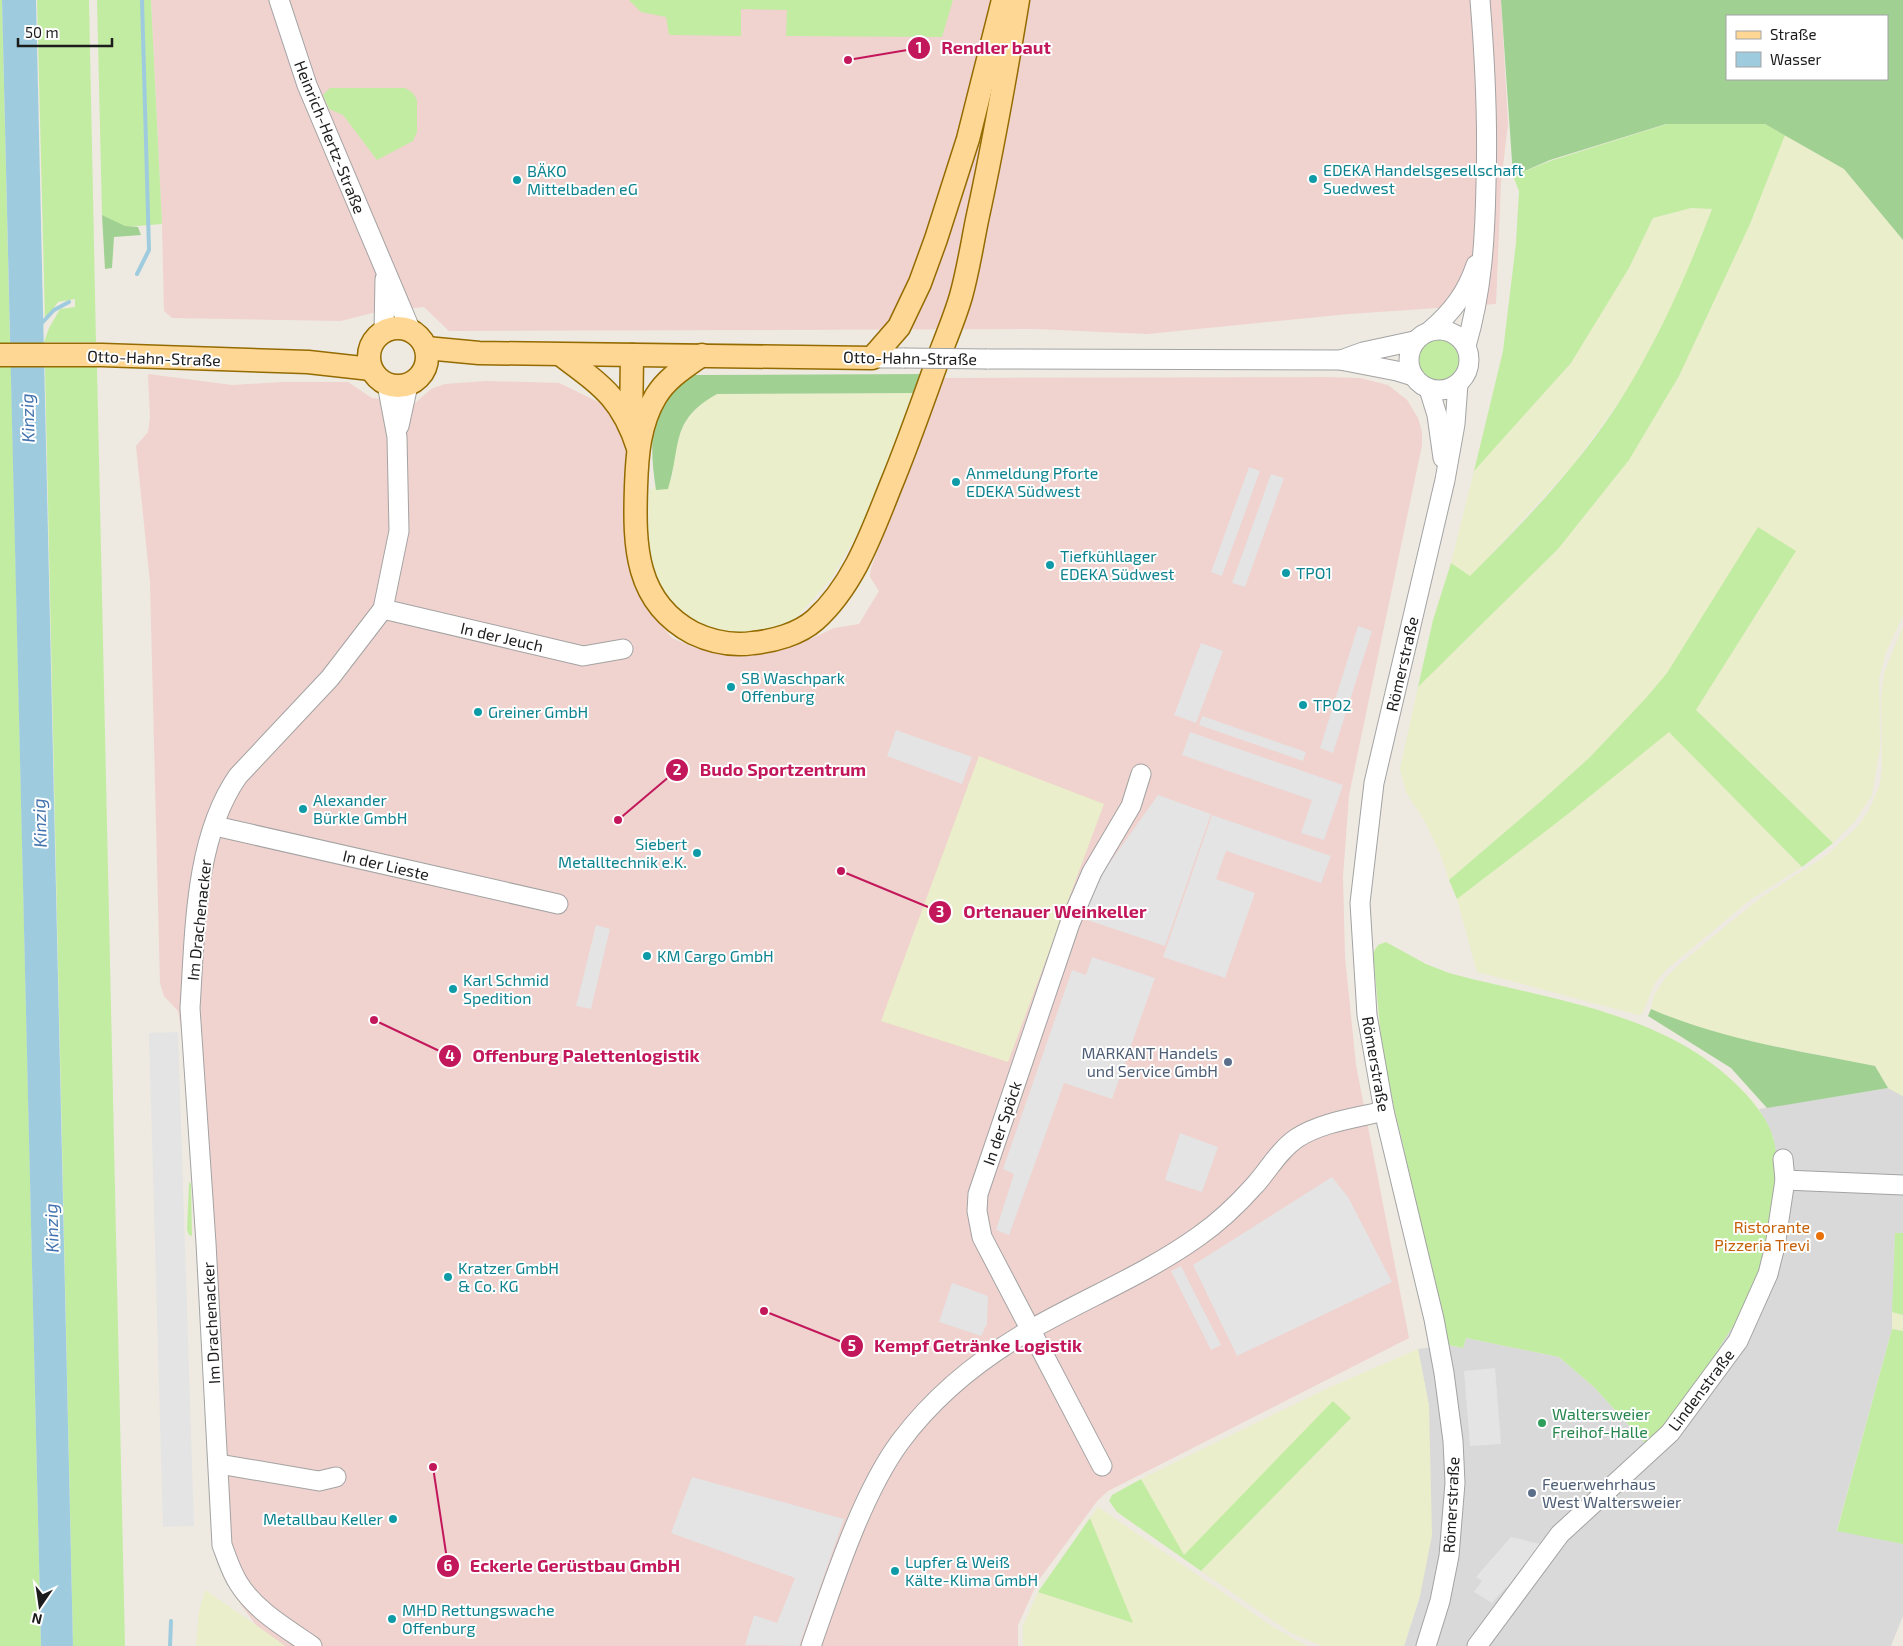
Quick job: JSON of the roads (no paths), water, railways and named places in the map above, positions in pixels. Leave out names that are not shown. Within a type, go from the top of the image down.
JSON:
[{"type":"main road","points":[[872,358],[900,327],[920,283],[968,139],[1004,0]]},
{"type":"main road","points":[[632,355],[637,553],[642,575],[652,596],[677,624],[699,636],[722,642],[742,644],[772,640],[800,629],[814,621],[841,591],[855,567],[896,475],[960,297],[993,145],[1018,0]]},
{"type":"main road","name":"Otto-Hahn-Straße","points":[[0,355],[102,355],[384,363],[393,328],[411,331]]},
{"type":"main road","points":[[384,363],[415,381],[426,358],[418,335],[411,331]]},
{"type":"main road","name":"Otto-Hahn-Straße","points":[[426,358],[479,353],[872,358]]},
{"type":"main road","points":[[561,355],[600,384],[612,396],[634,438]]},
{"type":"main road","points":[[634,438],[656,396],[674,376],[702,356]]},
{"type":"street","name":"Heinrich-Hertz-Straße","points":[[279,0],[307,85],[411,331]]},
{"type":"street","points":[[1466,346],[1475,317],[1485,240],[1486,74],[1480,0]]},
{"type":"street","points":[[1431,330],[1442,329],[1452,332],[1466,346],[1469,356],[1469,366],[1458,384],[1439,390],[1429,389],[1420,384],[1413,376],[1408,356],[1414,341],[1431,330],[1455,308],[1470,282],[1485,240]]},
{"type":"street","name":"Heinrich-Hertz-Straße","points":[[384,363],[385,273]]},
{"type":"street","name":"Otto-Hahn-Straße","points":[[1340,360],[1363,352],[1414,341]]},
{"type":"street","name":"Otto-Hahn-Straße","points":[[872,358],[1340,360],[1413,376]]},
{"type":"street","name":"Im Drachenacker","points":[[312,1646],[266,1614],[250,1599],[239,1584],[222,1545],[219,1464],[190,1008],[202,863],[226,794],[238,776],[330,678],[383,609],[399,531],[397,437],[384,363]]},
{"type":"street","name":"Römerstraße","points":[[1426,1646],[1440,1601],[1449,1556],[1455,1483],[1453,1441],[1434,1319],[1384,1111],[1367,1015],[1360,903],[1374,783],[1445,480],[1455,424],[1458,384]]},
{"type":"street","name":"Römerstraße","points":[[1429,389],[1440,430],[1445,480]]},
{"type":"street","name":"In der Jeuch","points":[[383,609],[583,656],[622,649]]},
{"type":"street","name":"In der Spöck","points":[[1102,1466],[982,1237],[977,1211],[978,1194],[1070,923],[1092,872],[1130,806],[1141,774]]},
{"type":"street","name":"In der Lieste","points":[[215,826],[558,904]]},
{"type":"street","points":[[811,1646],[861,1515],[878,1478],[899,1443],[955,1382],[985,1359],[1030,1330],[1108,1291],[1209,1229],[1253,1187],[1289,1144],[1299,1136],[1335,1123],[1384,1111]]},
{"type":"street","name":"Lindenstraße","points":[[1477,1646],[1560,1534],[1670,1433],[1738,1341],[1768,1274],[1785,1180],[1783,1159]]},
{"type":"street","points":[[1785,1180],[1903,1184]]},
{"type":"street","points":[[219,1464],[319,1481],[336,1477]]},
{"type":"water","name":"Kinzig","points":[[2,0],[36,0],[73,1646],[41,1646]]},
{"type":"waterway","points":[[137,274],[149,250],[142,0]]},
{"type":"waterway","points":[[41,324],[54,310],[69,302]]},
{"type":"waterway","points":[[170,1646],[171,1621]]},
{"type":"place","name":"Rendler baut","points":[[848,60]]},
{"type":"place","name":"EDEKA Handelsgesellschaft Suedwest","points":[[1313,179]]},
{"type":"place","name":"BÄKO Mittelbaden eG","points":[[517,180]]},
{"type":"place","name":"Anmeldung Pforte EDEKA Südwest","points":[[956,482]]},
{"type":"place","name":"Tiefkühllager EDEKA Südwest","points":[[1050,565]]},
{"type":"place","name":"TPO1","points":[[1286,573]]},
{"type":"place","name":"SB Waschpark Offenburg","points":[[731,687]]},
{"type":"place","name":"TPO2","points":[[1303,705]]},
{"type":"place","name":"Greiner GmbH","points":[[478,712]]},
{"type":"place","name":"Alexander Bürkle GmbH","points":[[303,809]]},
{"type":"place","name":"Budo Sportzentrum","points":[[618,820]]},
{"type":"place","name":"Siebert Metalltechnik e.K.","points":[[697,853]]},
{"type":"place","name":"Ortenauer Weinkeller","points":[[841,871]]},
{"type":"place","name":"KM Cargo GmbH","points":[[647,956]]},
{"type":"place","name":"Karl Schmid Spedition","points":[[453,989]]},
{"type":"place","name":"Offenburg Palettenlogistik","points":[[374,1020]]},
{"type":"place","name":"MARKANT Handels und Service GmbH","points":[[1228,1062]]},
{"type":"place","name":"Ristorante Pizzeria Trevi","points":[[1820,1236]]},
{"type":"place","name":"Kratzer GmbH & Co. KG","points":[[448,1277]]},
{"type":"place","name":"Kempf Getränke Logistik","points":[[764,1311]]},
{"type":"place","name":"Waltersweier Freihof-Halle","points":[[1542,1423]]},
{"type":"place","name":"Eckerle Gerüstbau GmbH","points":[[433,1467]]},
{"type":"place","name":"Feuerwehrhaus West Waltersweier","points":[[1532,1493]]},
{"type":"place","name":"Metallbau Keller","points":[[393,1519]]},
{"type":"place","name":"Lupfer & Weiß Kälte-Klima GmbH","points":[[895,1571]]},
{"type":"place","name":"MHD Rettungswache Offenburg","points":[[392,1619]]}]
